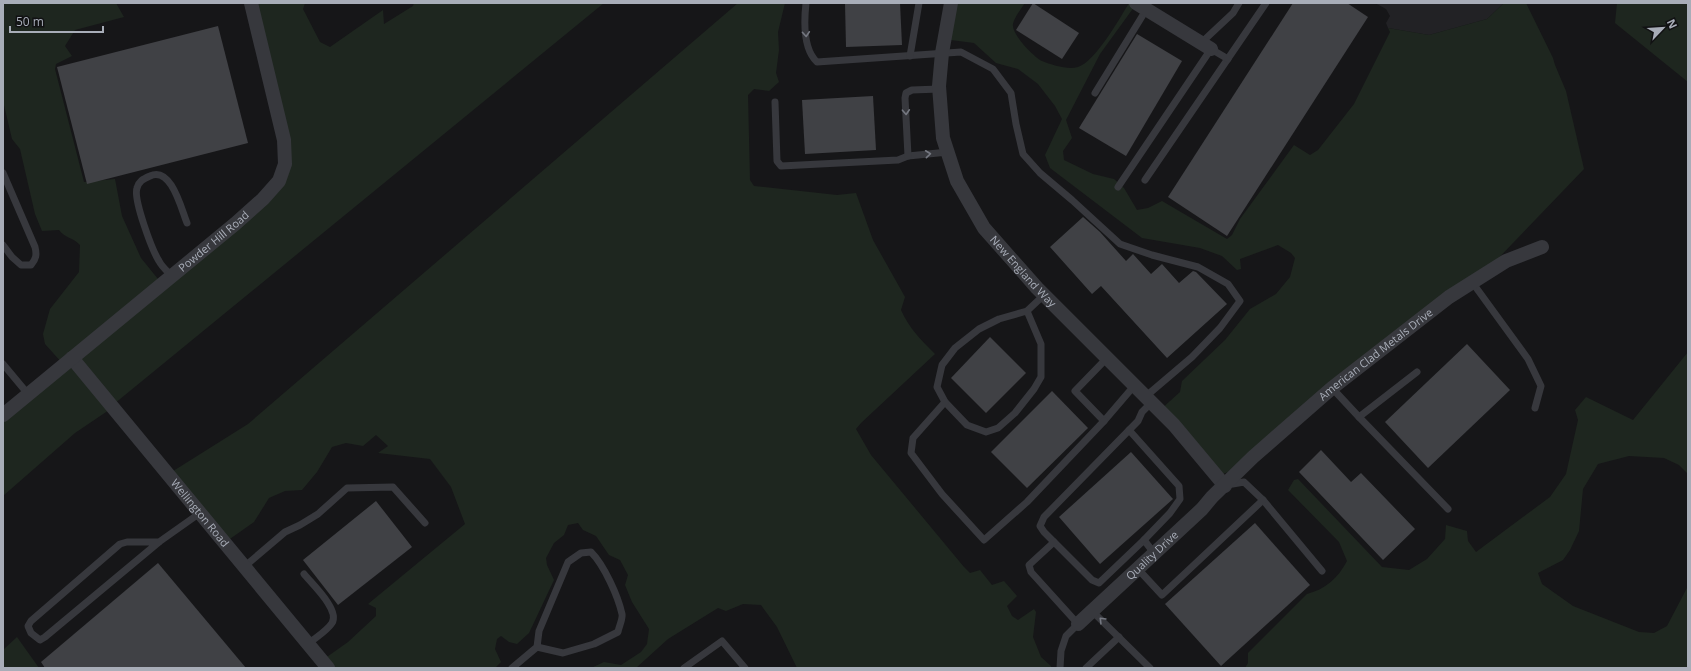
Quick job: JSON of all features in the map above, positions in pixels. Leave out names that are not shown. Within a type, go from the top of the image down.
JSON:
[{"type":"street","name":"Powder Hill Road","points":[[3,415],[263,199],[279,181],[285,164],[284,140],[251,3]]},
{"type":"street","name":"New England Way","points":[[951,3],[942,54],[939,89],[943,138],[957,181],[984,228],[1044,295],[1174,425],[1225,486]]},
{"type":"street","points":[[1141,6],[1206,46]]},
{"type":"street","name":"American Clad Metals Drive","points":[[1225,486],[1253,457],[1332,388],[1449,296],[1506,261],[1542,247]]},
{"type":"street","name":"Wellington Road","points":[[72,358],[328,668]]},
{"type":"street","name":"Quality Drive","points":[[1078,624],[1225,486]]},
{"type":"lane","points":[[806,3],[805,13],[807,47],[812,58],[817,62],[961,52],[993,69],[1011,93],[1023,154],[1040,172],[1120,244],[1152,255],[1198,267],[1228,284],[1240,301],[1220,328],[1148,400],[1138,421],[1129,430],[1044,517],[1040,526],[1092,580],[1099,583],[1144,540],[1170,513],[1180,499],[1179,486],[1129,430]]},
{"type":"lane","points":[[910,56],[919,3]]},
{"type":"lane","points":[[1118,187],[1206,46],[1233,13],[1239,3]]},
{"type":"lane","points":[[1145,180],[1266,3]]},
{"type":"lane","points":[[1095,93],[1141,6]]},
{"type":"lane","points":[[1206,46],[1228,59]]},
{"type":"lane","points":[[908,156],[906,93],[912,90],[939,89]]},
{"type":"lane","points":[[774,102],[777,161],[781,166],[898,160],[908,156],[948,152]]},
{"type":"lane","points":[[3,173],[35,247],[37,254],[35,260],[31,265],[21,265],[12,257],[3,245]]},
{"type":"lane","points":[[171,275],[159,262],[144,224],[136,195],[137,189],[142,180],[154,174],[164,176],[170,181],[187,223]]},
{"type":"lane","points":[[1472,282],[1528,359],[1541,386],[1535,408]]},
{"type":"lane","points":[[1027,311],[1041,344],[1041,377],[1034,389],[1015,413],[998,428],[986,432],[967,426],[945,402],[937,387],[942,365],[955,348],[979,329],[999,319],[1027,311],[1044,295]]},
{"type":"lane","points":[[1104,421],[1075,391],[1107,358]]},
{"type":"lane","points":[[3,364],[28,394]]},
{"type":"lane","points":[[1359,417],[1417,372]]},
{"type":"lane","points":[[945,402],[913,438],[910,454],[942,494],[984,540],[1027,502],[1104,421],[1134,386]]},
{"type":"lane","points":[[1332,388],[1448,509]]},
{"type":"lane","points":[[1225,486],[1244,482],[1263,500],[1322,571]]},
{"type":"lane","points":[[244,567],[285,532],[318,514],[347,488],[393,487],[425,522]]},
{"type":"lane","points":[[1137,568],[1162,595],[1263,500]]},
{"type":"lane","points":[[159,542],[127,542],[120,544],[31,621],[28,626],[31,633],[40,640],[45,637],[159,542],[200,513]]},
{"type":"lane","points":[[1144,540],[1154,553]]},
{"type":"lane","points":[[1054,542],[1029,565],[1032,572],[1078,624],[1066,636],[1060,668]]},
{"type":"lane","points":[[512,668],[537,647],[539,631],[568,562],[581,553],[591,552],[596,558],[614,591],[622,615],[618,632],[594,644],[563,653],[537,647]]},
{"type":"lane","points":[[304,574],[331,607],[334,618],[331,624],[308,644]]},
{"type":"lane","points":[[1092,610],[1150,668]]},
{"type":"lane","points":[[1086,668],[1119,637]]},
{"type":"lane","points":[[684,668],[722,641],[745,668]]},
{"type":"shaded area","points":[[3,3],[116,3],[124,17],[75,30],[65,46],[72,56],[56,64],[55,69],[84,182],[115,179],[122,216],[141,258],[158,279],[266,195],[286,159],[253,3],[305,3],[303,9],[320,42],[330,47],[383,10],[384,24],[413,6],[414,3],[604,3],[114,404],[112,408],[75,433],[3,496],[3,414],[63,364],[45,344],[43,334],[50,309],[79,272],[80,245],[59,230],[42,231],[35,214],[20,149],[12,139],[3,101]]},
{"type":"shaded area","points":[[738,3],[785,3],[778,32],[779,50],[776,73],[779,82],[769,91],[754,89],[748,95],[750,180],[754,186],[837,195],[856,193],[873,240],[905,297],[901,310],[920,339],[935,354],[856,429],[871,455],[964,567],[970,573],[980,570],[992,585],[1004,581],[1017,596],[1007,606],[1012,616],[1018,620],[1034,609],[1036,612],[1033,637],[1041,657],[1051,666],[1051,668],[797,668],[777,627],[761,605],[743,604],[726,611],[718,608],[668,639],[636,668],[591,668],[604,662],[621,665],[641,652],[647,644],[649,629],[632,602],[625,585],[628,575],[620,560],[609,555],[596,536],[583,530],[578,523],[568,525],[564,535],[554,543],[546,558],[547,565],[554,580],[529,633],[517,644],[509,642],[501,636],[497,639],[495,649],[501,662],[495,668],[329,668],[324,659],[348,642],[376,616],[376,608],[368,604],[465,524],[451,487],[430,459],[378,453],[388,446],[376,435],[363,446],[346,443],[332,447],[317,472],[302,490],[285,491],[269,498],[254,522],[227,541],[170,473],[248,424]]},
{"type":"shaded area","points":[[949,3],[1025,3],[1016,16],[1013,24],[1013,28],[1019,39],[1042,61],[1074,68],[1085,63],[1099,49],[1120,19],[1129,3],[1137,3],[1100,54],[1066,120],[1072,138],[1063,151],[1064,160],[1093,174],[1114,179],[1124,188],[1137,210],[1148,208],[1162,201],[1227,239],[1232,235],[1240,219],[1294,145],[1310,155],[1318,150],[1354,104],[1390,32],[1388,28],[1429,35],[1487,19],[1504,3],[1526,3],[1553,58],[1566,91],[1584,169],[1488,269],[1228,472],[1218,476],[1159,411],[1180,392],[1182,381],[1225,340],[1250,309],[1276,294],[1290,277],[1295,258],[1291,253],[1278,245],[1240,259],[1241,269],[1237,270],[1222,256],[1200,248],[1142,238],[1050,168],[1045,155],[1062,119],[1055,106],[1038,84],[1018,69],[996,63],[974,43],[943,39]]},
{"type":"shaded area","points":[[1375,3],[1504,3],[1487,19],[1429,35],[1388,28],[1386,23],[1390,16],[1386,9]]},
{"type":"shaded area","points":[[1617,3],[1688,3],[1688,82],[1615,23]]},
{"type":"shaded area","points":[[1688,352],[1688,474],[1679,465],[1664,458],[1629,456],[1598,464],[1583,489],[1579,531],[1570,550],[1563,560],[1538,573],[1542,584],[1573,606],[1639,632],[1654,633],[1667,626],[1688,586],[1688,668],[1245,668],[1248,663],[1248,653],[1307,594],[1326,586],[1331,582],[1340,573],[1347,561],[1339,542],[1288,490],[1294,480],[1298,479],[1382,567],[1409,570],[1427,559],[1445,539],[1446,525],[1467,531],[1468,541],[1476,552],[1550,497],[1566,474],[1578,420],[1575,410],[1586,397],[1633,420]]},
{"type":"shaded area","points":[[17,637],[39,668],[4,667],[3,650]]},
{"type":"building","points":[[845,3],[900,3],[902,45],[846,47]]},
{"type":"building","points":[[1033,3],[1079,33],[1062,59],[1016,30]]},
{"type":"building","points":[[1293,3],[1347,3],[1368,17],[1227,236],[1168,197]]},
{"type":"building","points":[[218,26],[248,143],[87,184],[57,67]]},
{"type":"building","points":[[1137,34],[1182,61],[1126,156],[1079,128]]},
{"type":"building","points":[[873,96],[876,150],[805,154],[802,100]]},
{"type":"building","points":[[1083,217],[1100,232],[1126,261],[1133,254],[1151,274],[1162,264],[1179,283],[1193,271],[1196,272],[1227,304],[1167,358],[1101,286],[1092,294],[1050,247]]},
{"type":"building","points":[[990,337],[1026,373],[986,413],[951,378]]},
{"type":"building","points":[[1467,344],[1510,390],[1428,468],[1385,422]]},
{"type":"building","points":[[1052,391],[1088,428],[1027,488],[991,452]]},
{"type":"building","points":[[1321,450],[1351,482],[1361,473],[1415,529],[1383,560],[1299,472]]},
{"type":"building","points":[[1131,452],[1173,499],[1100,564],[1059,517]]},
{"type":"building","points":[[376,501],[412,547],[338,605],[303,560]]},
{"type":"building","points":[[1255,523],[1310,585],[1221,666],[1165,604]]},
{"type":"building","points":[[158,563],[246,668],[45,668],[41,662]]}]
